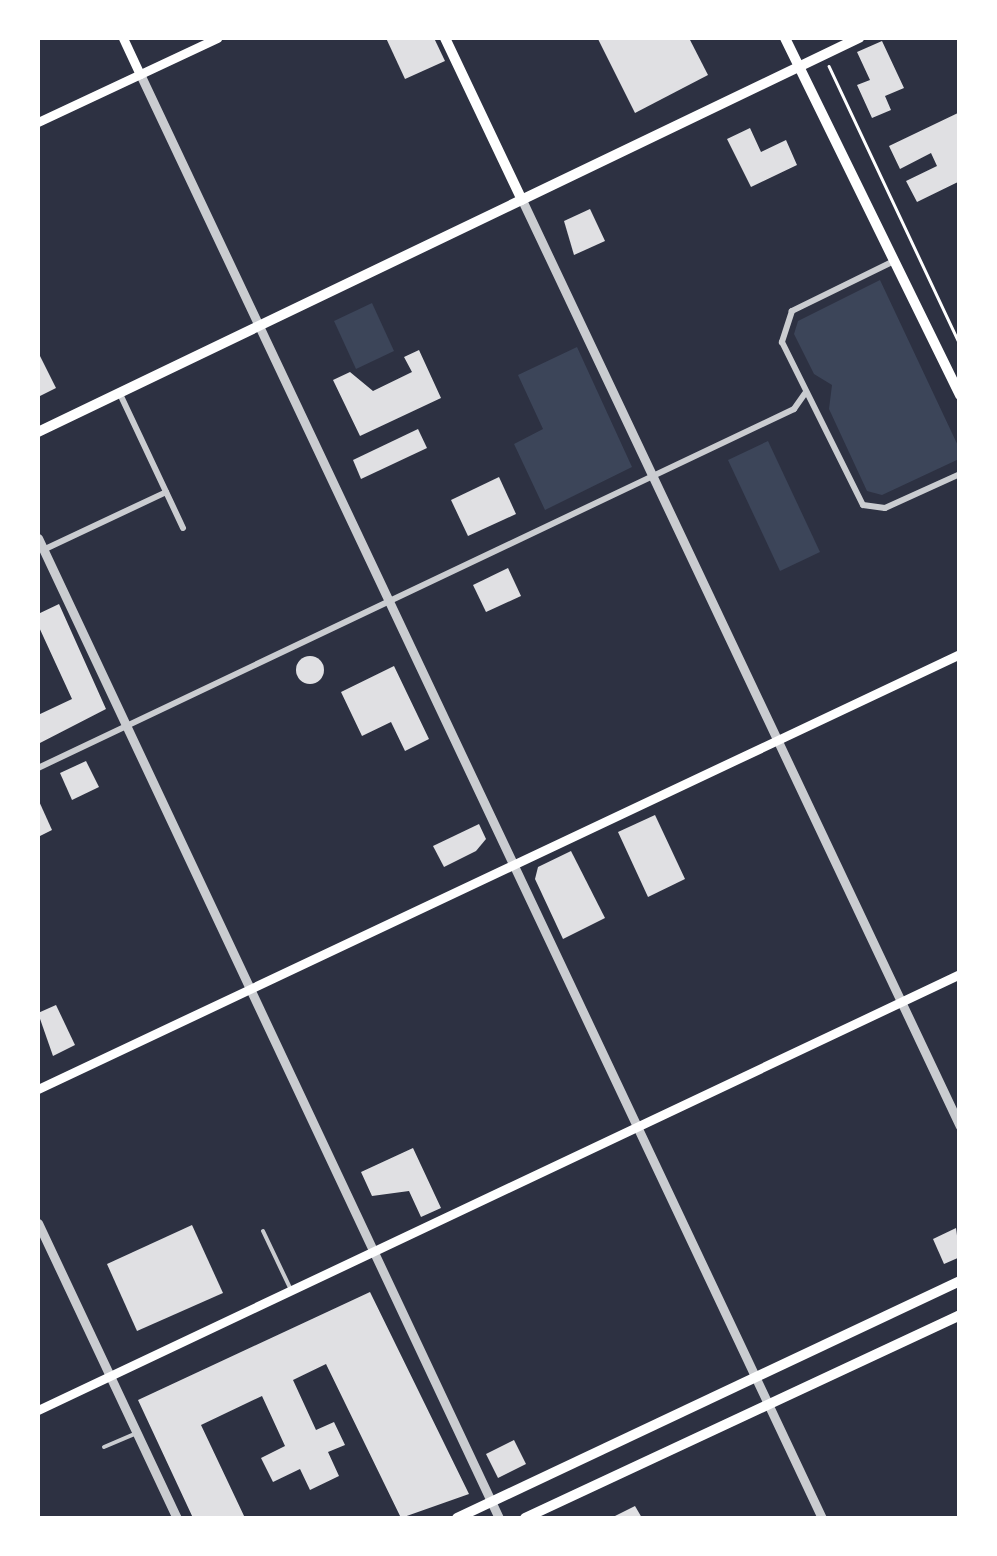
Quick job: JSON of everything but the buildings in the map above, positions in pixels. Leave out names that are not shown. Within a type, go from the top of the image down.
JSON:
[{"type":"main road","points":[[123,38],[140,74]]},
{"type":"main road","points":[[38,122],[217,38]]},
{"type":"main road","points":[[444,38],[522,200]]},
{"type":"main road","points":[[785,38],[804,64]]},
{"type":"main road","points":[[796,38],[804,64],[960,396]]},
{"type":"main road","points":[[38,432],[858,38]]},
{"type":"main road","points":[[38,1089],[960,654]]},
{"type":"main road","points":[[38,1410],[960,974]]},
{"type":"main road","points":[[457,1518],[960,1282]]},
{"type":"main road","points":[[525,1518],[960,1315]]},
{"type":"street","points":[[140,74],[510,865],[822,1518]]},
{"type":"street","points":[[522,200],[960,1126]]},
{"type":"street","points":[[896,260],[784,320],[782,342],[863,505],[885,508],[960,474]]},
{"type":"street","points":[[119,392],[184,528]]},
{"type":"street","points":[[38,768],[794,409],[806,393]]},
{"type":"street","points":[[43,550],[166,492]]},
{"type":"street","points":[[38,538],[370,1252],[499,1518]]},
{"type":"street","points":[[38,1222],[177,1518]]},
{"type":"lane","points":[[263,1231],[292,1291]]},
{"type":"lane","points":[[104,1447],[137,1433]]},
{"type":"path","points":[[823,54],[960,344]]},
{"type":"shaded area","points":[[880,280],[960,450],[959,459],[882,495],[867,491],[829,409],[832,385],[814,374],[794,334],[798,321]]},
{"type":"shaded area","points":[[372,303],[394,351],[356,369],[334,321]]},
{"type":"shaded area","points":[[577,347],[632,467],[545,510],[514,444],[543,429],[518,375]]},
{"type":"shaded area","points":[[768,441],[820,552],[780,571],[728,460]]}]
